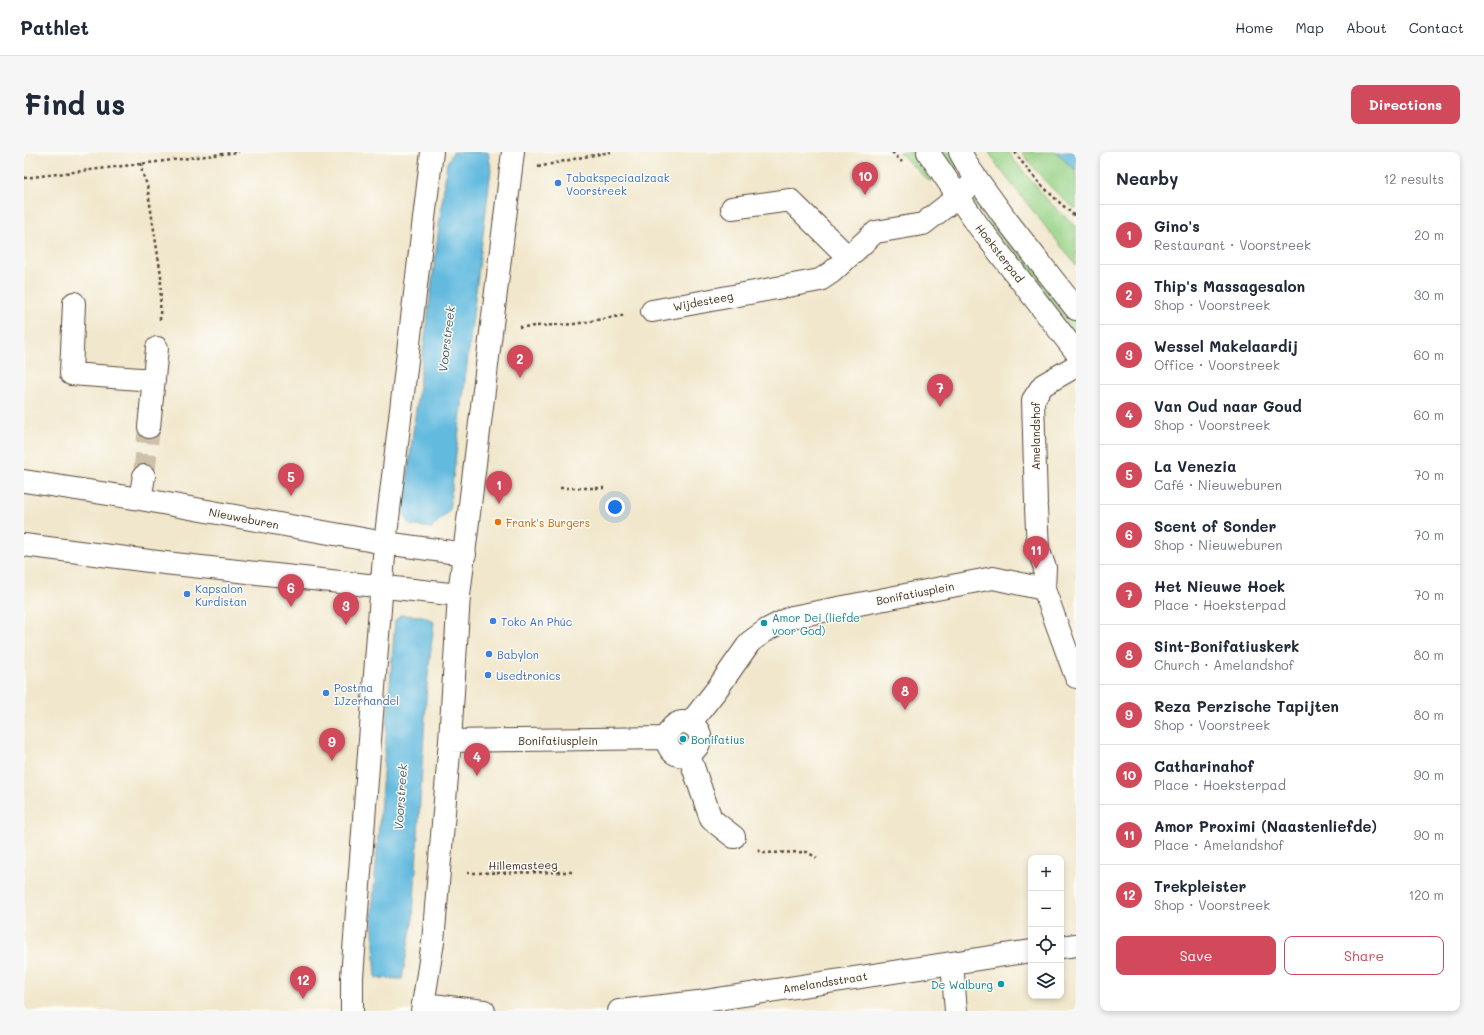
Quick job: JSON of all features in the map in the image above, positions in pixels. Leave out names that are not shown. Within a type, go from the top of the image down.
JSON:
[{"type":"street","points":[[352,1011],[352,978],[385,543],[432,152]]},
{"type":"street","points":[[484,1011],[422,1007],[433,942],[450,740],[459,595],[513,152]]},
{"type":"street","name":"Hoeksterpad","points":[[928,152],[977,224],[1076,352]]},
{"type":"street","points":[[960,152],[977,180],[1008,222],[1076,309]]},
{"type":"street","name":"Wijdesteeg","points":[[652,311],[820,280],[832,272],[874,234],[923,224],[977,180]]},
{"type":"street","points":[[732,208],[790,200],[848,257]]},
{"type":"street","points":[[74,303],[71,374],[154,380]]},
{"type":"street","points":[[149,427],[157,348]]},
{"type":"street","name":"Amelandshof","points":[[1076,366],[1044,385],[1032,400],[1038,549],[1045,568],[1044,589],[1076,676]]},
{"type":"street","points":[[140,499],[144,476]]},
{"type":"street","name":"Nieuweburen","points":[[24,482],[140,499],[385,543],[465,554]]},
{"type":"street","points":[[24,545],[173,564],[459,595]]},
{"type":"street","name":"Bonifatiusplein","points":[[691,724],[717,690],[750,642],[768,628],[792,617],[993,578],[1044,589]]},
{"type":"street","points":[[683,722],[691,724],[697,729],[700,736],[700,744],[689,755],[681,756],[673,752],[668,746],[666,738],[669,730],[675,724],[683,722]]},
{"type":"street","name":"Bonifatiusplein","points":[[450,740],[666,738]]},
{"type":"street","points":[[689,755],[711,819],[734,837]]},
{"type":"street","points":[[1064,947],[1076,945]]},
{"type":"street","name":"Amelandsstraat","points":[[619,1011],[698,1002],[1028,951]]},
{"type":"street","points":[[952,963],[956,1011]]},
{"type":"path","points":[[24,178],[239,152]]},
{"type":"path","points":[[540,167],[611,152]]},
{"type":"path","points":[[1015,152],[1056,200],[1076,217]]},
{"type":"path","points":[[141,163],[142,172],[147,185],[161,275],[160,325],[157,348]]},
{"type":"path","points":[[517,327],[574,324],[652,311]]},
{"type":"path","points":[[560,488],[604,488]]},
{"type":"path","points":[[734,837],[752,845],[762,853],[807,852],[817,858]]},
{"type":"path","name":"Hillemasteeg","points":[[475,873],[572,872]]},
{"type":"green space","points":[[898,152],[915,152],[933,176],[932,180],[929,181]]},
{"type":"green space","points":[[939,152],[949,152],[957,166],[956,168],[951,169]]},
{"type":"green space","points":[[989,152],[1009,152],[1013,159],[1051,204],[1076,226],[1076,265],[999,168]]},
{"type":"green space","points":[[1022,152],[1056,152],[1076,171],[1076,209],[1047,183]]},
{"type":"green space","points":[[978,200],[981,201],[1076,320],[1076,338],[974,203]]},
{"type":"water","name":"Voorstreek","points":[[453,152],[488,152],[491,169],[449,511],[432,528],[410,525],[403,512],[447,163]]},
{"type":"water","points":[[1056,152],[1076,152],[1076,171]]},
{"type":"water","name":"Voorstreek","points":[[400,615],[423,616],[434,622],[427,684],[413,918],[402,979],[376,978],[372,914],[395,621]]},
{"type":"tunnel","points":[[144,476],[149,427]]},
{"type":"place","name":"Tabakspeciaalzaak Voorstreek","points":[[558,183]]},
{"type":"place","name":"Catharinahof","points":[[865,195]]},
{"type":"place","name":"Thip's Massagesalon","points":[[520,378]]},
{"type":"place","name":"Het Nieuwe Hoek","points":[[940,407]]},
{"type":"place","name":"La Venezia","points":[[291,496]]},
{"type":"place","name":"Gino's","points":[[499,504]]},
{"type":"place","name":"Frank's Burgers","points":[[498,522]]},
{"type":"place","name":"Amor Proximi (Naastenliefde)","points":[[1036,569]]},
{"type":"place","name":"Kapsalon Kurdistan","points":[[187,594]]},
{"type":"place","name":"Scent of Sonder","points":[[291,607]]},
{"type":"place","name":"Toko An Phúc","points":[[493,621]]},
{"type":"place","name":"Amor Dei (liefde voor God)","points":[[764,623]]},
{"type":"place","name":"Wessel Makelaardij","points":[[346,625]]},
{"type":"place","name":"Babylon","points":[[489,654]]},
{"type":"place","name":"Usedtronics","points":[[488,675]]},
{"type":"place","name":"Postma IJzerhandel","points":[[326,693]]},
{"type":"place","name":"Sint-Bonifatiuskerk","points":[[905,710]]},
{"type":"place","name":"Bonifatius","points":[[683,739]]},
{"type":"place","name":"Reza Perzische Tapijten","points":[[332,761]]},
{"type":"place","name":"Van Oud naar Goud","points":[[477,776]]},
{"type":"place","name":"De Walburg","points":[[1001,984]]},
{"type":"place","name":"Trekpleister","points":[[303,999]]}]
